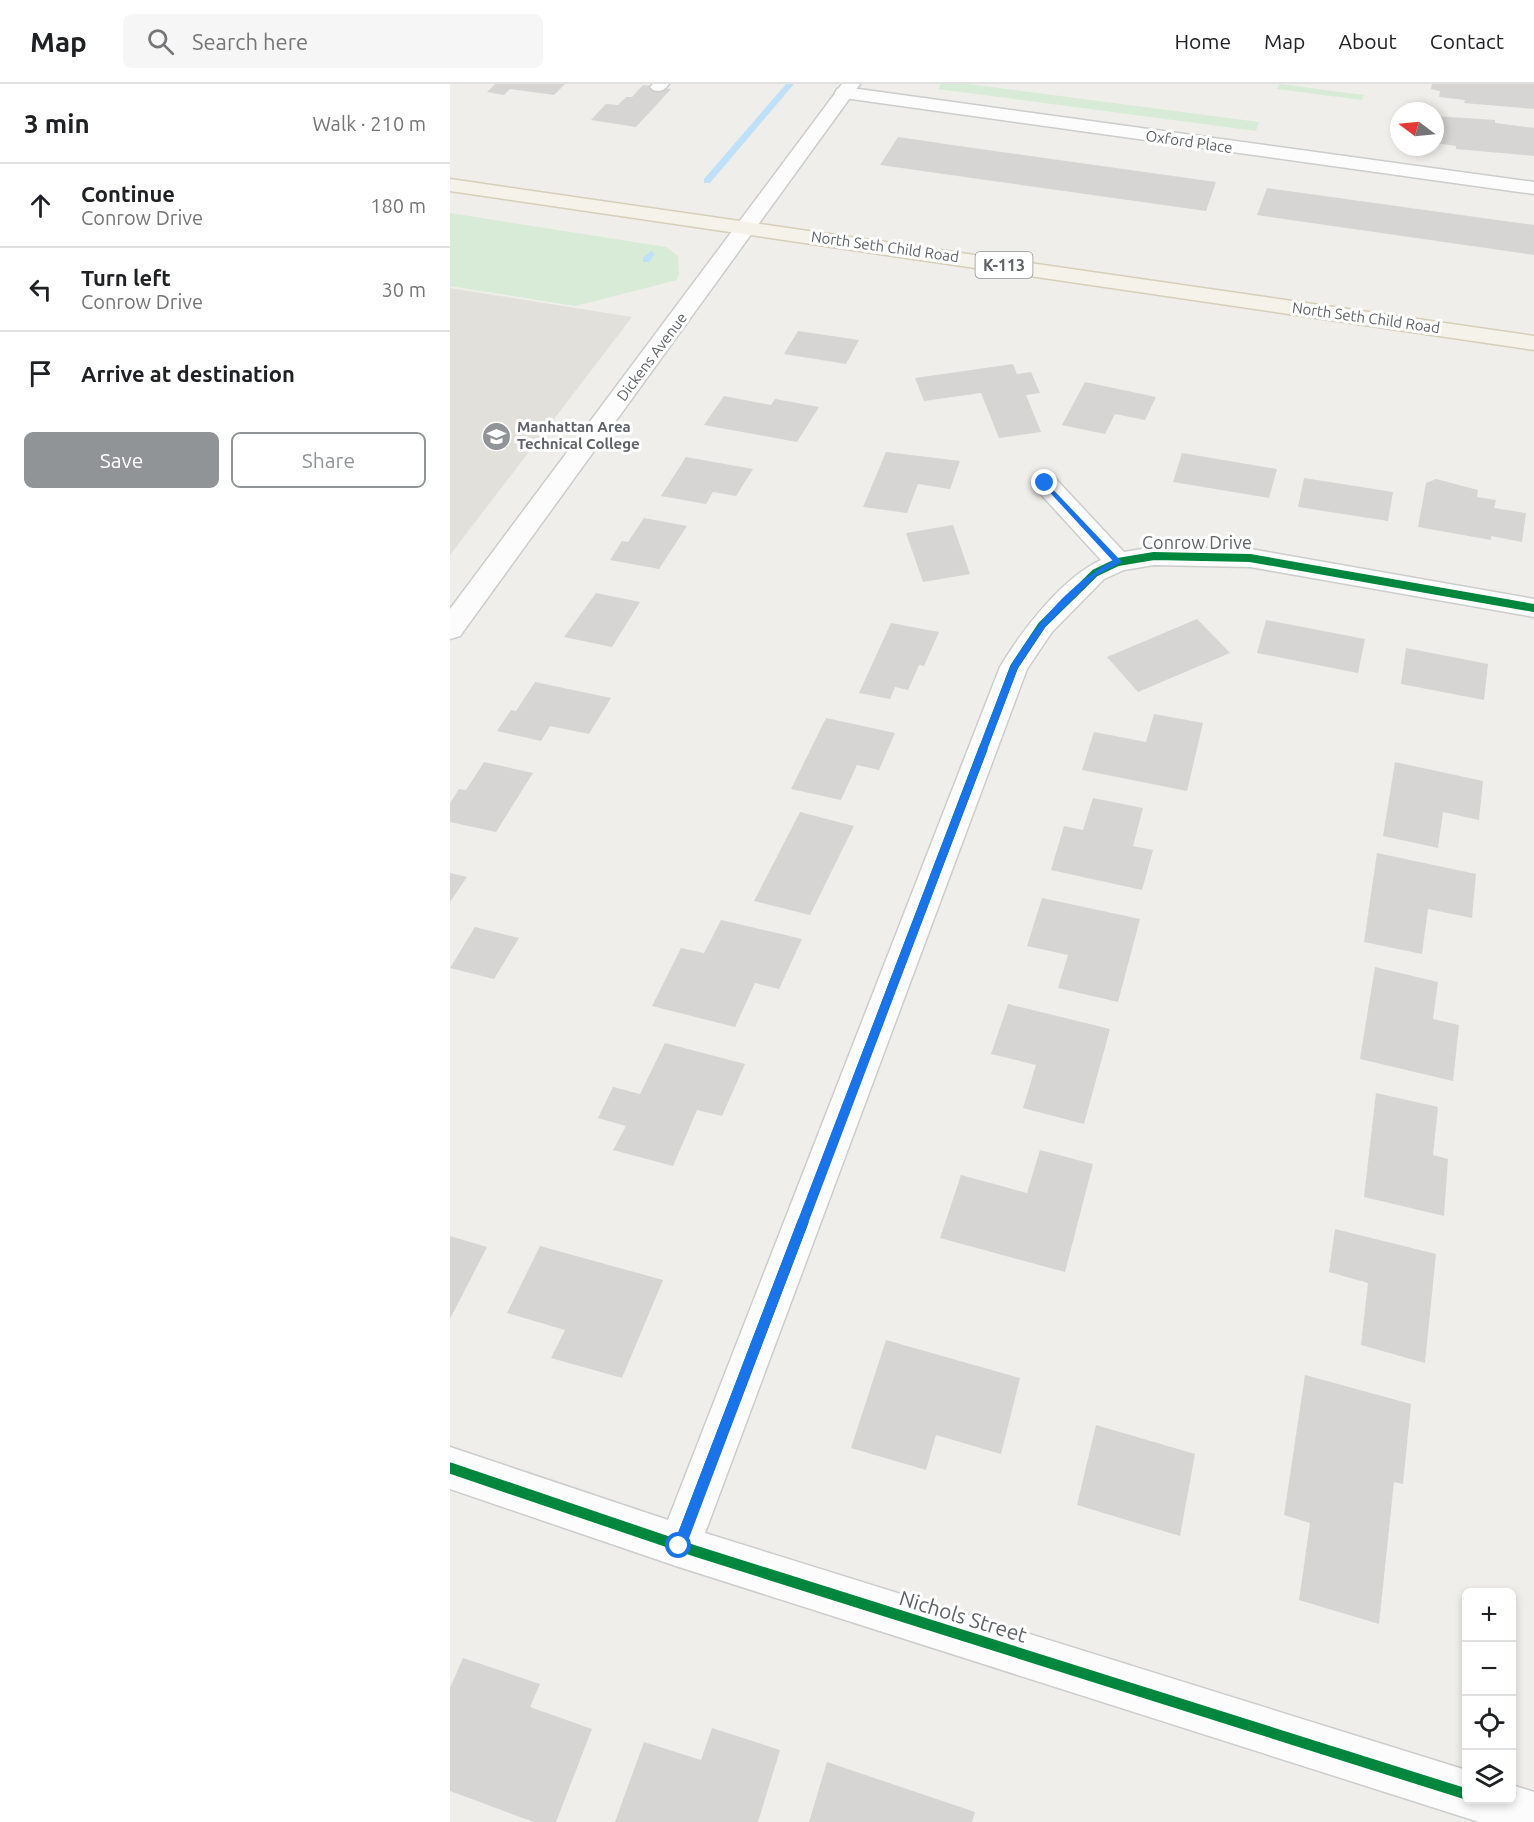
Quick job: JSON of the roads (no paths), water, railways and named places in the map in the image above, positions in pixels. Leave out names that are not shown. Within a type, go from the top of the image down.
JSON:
[{"type":"main road","name":"North Seth Child Road","points":[[450,185],[1534,343]]},
{"type":"street","name":"Oxford Place","points":[[847,89],[1534,188]]},
{"type":"street","name":"Dickens Avenue","points":[[450,628],[748,227],[847,89]]},
{"type":"street","name":"Conrow Drive","points":[[1045,483],[1118,562]]},
{"type":"street","name":"Conrow Drive","points":[[679,1546],[1014,667],[1042,625],[1095,573],[1118,562],[1154,556],[1250,558],[1534,608]]},
{"type":"street","name":"Nichols Street","points":[[450,1468],[679,1546],[1462,1792]]},
{"type":"street","points":[[1496,1804],[1534,1816]]},
{"type":"waterway","points":[[707,181],[790,84]]},
{"type":"waterway","points":[[646,260],[651,254]]},
{"type":"place","name":"Manhattan Area Technical College","points":[[496,436]]}]
